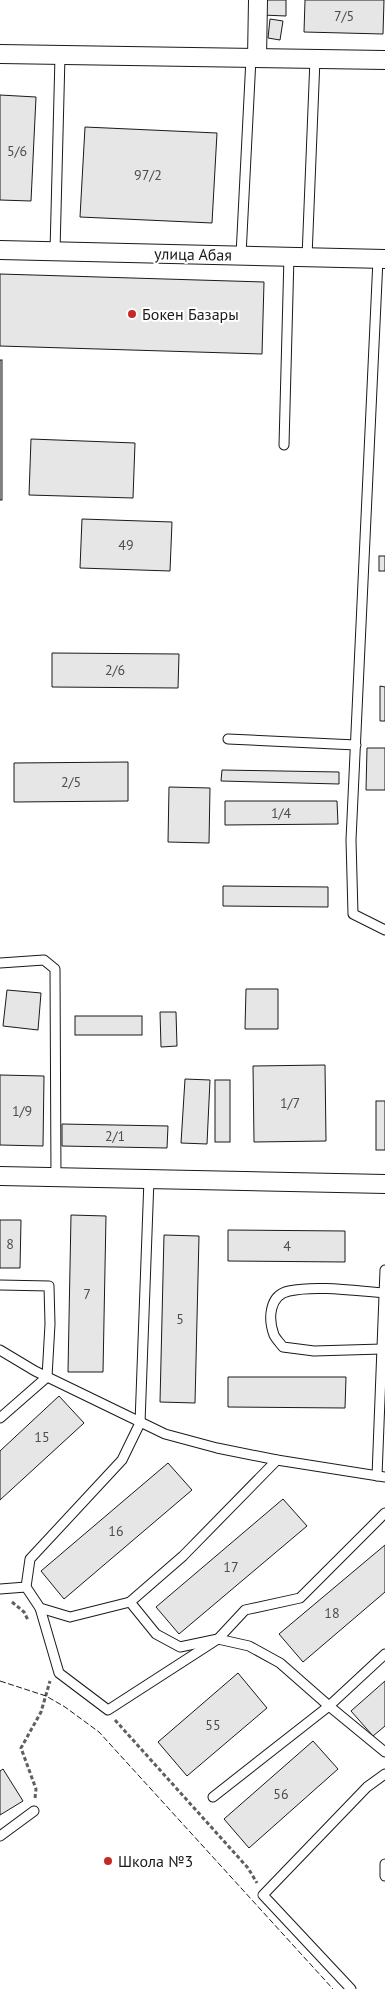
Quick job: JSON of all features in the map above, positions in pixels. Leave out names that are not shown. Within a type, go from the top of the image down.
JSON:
[{"type":"street","points":[[254,58],[258,0]]},
{"type":"street","points":[[0,54],[385,60]]},
{"type":"street","name":"улица Абая","points":[[0,250],[382,259]]},
{"type":"street","points":[[0,1176],[385,1184]]},
{"type":"lane","points":[[55,251],[60,56]]},
{"type":"lane","points":[[241,256],[254,58]]},
{"type":"lane","points":[[307,257],[315,58]]},
{"type":"lane","points":[[284,445],[289,256]]},
{"type":"lane","points":[[382,259],[351,840],[352,914],[385,930]]},
{"type":"lane","points":[[228,739],[356,745]]},
{"type":"lane","points":[[0,963],[44,960],[54,968],[56,1177]]},
{"type":"lane","points":[[149,1179],[140,1423],[122,1460],[30,1559],[26,1587],[40,1608],[59,1673],[108,1710],[218,1639],[245,1610],[300,1598],[385,1513]]},
{"type":"lane","points":[[0,1350],[47,1377],[165,1434],[277,1460],[381,1477],[385,1270]]},
{"type":"lane","points":[[0,1285],[49,1286],[50,1324],[47,1377],[0,1418]]},
{"type":"lane","points":[[382,1349],[314,1351],[283,1347],[274,1335],[270,1313],[276,1298],[288,1291],[319,1289],[385,1293]]},
{"type":"lane","points":[[40,1608],[70,1617],[130,1602],[183,1556],[277,1460]]},
{"type":"lane","points":[[0,1589],[26,1587]]},
{"type":"lane","points":[[130,1602],[156,1634],[180,1647],[218,1639],[249,1646],[280,1663],[385,1752]]},
{"type":"lane","points":[[213,1797],[329,1706],[385,1654]]},
{"type":"lane","points":[[351,1989],[263,1894],[367,1787],[385,1774]]},
{"type":"lane","points":[[0,1836],[34,1811]]},
{"type":"lane","points":[[385,1864],[385,1876]]},
{"type":"path","points":[[6,1598],[24,1612],[31,1628]]},
{"type":"path","points":[[34,1811],[36,1789],[21,1748],[41,1712],[51,1677]]},
{"type":"path","points":[[108,1710],[124,1731],[248,1868],[263,1894]]},
{"type":"building","points":[[262,0],[286,0],[286,16],[262,15]]},
{"type":"building","points":[[305,0],[384,0],[383,34],[304,32]]},
{"type":"building","points":[[270,19],[283,21],[280,40],[268,38]]},
{"type":"building","points":[[0,95],[36,97],[31,201],[0,200]]},
{"type":"building","points":[[85,127],[217,133],[212,223],[80,217]]},
{"type":"building","name":"Бокен Базары","points":[[0,274],[264,282],[262,354],[0,346]]},
{"type":"building","points":[[0,360],[2,360],[2,500],[0,500]]},
{"type":"building","points":[[31,439],[135,443],[133,498],[29,495]]},
{"type":"building","points":[[82,519],[172,522],[170,571],[80,568]]},
{"type":"building","points":[[379,556],[385,556],[385,571],[379,571]]},
{"type":"building","points":[[52,653],[179,654],[178,688],[52,687]]},
{"type":"building","points":[[380,686],[385,687],[385,721],[380,721]]},
{"type":"building","points":[[367,748],[385,748],[385,790],[366,790]]},
{"type":"building","points":[[128,762],[128,801],[14,802],[14,763]]},
{"type":"building","points":[[222,770],[339,772],[339,784],[221,781]]},
{"type":"building","points":[[169,787],[210,788],[209,843],[168,842]]},
{"type":"building","points":[[225,801],[337,801],[338,824],[225,825]]},
{"type":"building","points":[[223,886],[328,887],[328,907],[223,906]]},
{"type":"building","points":[[246,989],[278,989],[278,1029],[245,1029]]},
{"type":"building","points":[[7,990],[41,993],[38,1030],[3,1026]]},
{"type":"building","points":[[160,1012],[176,1012],[177,1046],[161,1047]]},
{"type":"building","points":[[75,1016],[142,1016],[142,1035],[75,1035]]},
{"type":"building","points":[[325,1065],[326,1141],[254,1142],[253,1066]]},
{"type":"building","points":[[0,1075],[44,1076],[43,1146],[0,1145]]},
{"type":"building","points":[[185,1079],[210,1080],[207,1144],[181,1143]]},
{"type":"building","points":[[215,1080],[230,1080],[230,1142],[215,1142]]},
{"type":"building","points":[[376,1101],[385,1101],[385,1150],[376,1150]]},
{"type":"building","points":[[62,1124],[168,1126],[167,1148],[62,1146]]},
{"type":"building","points":[[71,1215],[106,1216],[103,1372],[68,1372]]},
{"type":"building","points":[[0,1220],[21,1220],[20,1268],[0,1268]]},
{"type":"building","points":[[228,1230],[345,1231],[345,1262],[228,1261]]},
{"type":"building","points":[[164,1235],[199,1236],[195,1403],[160,1402]]},
{"type":"building","points":[[228,1377],[346,1377],[345,1408],[228,1407]]},
{"type":"building","points":[[59,1396],[84,1423],[0,1500],[0,1451]]},
{"type":"building","points":[[168,1463],[192,1490],[64,1599],[41,1571]]},
{"type":"building","points":[[283,1499],[307,1526],[179,1634],[156,1607]]},
{"type":"building","points":[[385,1545],[385,1592],[303,1662],[279,1634]]},
{"type":"building","points":[[238,1673],[267,1708],[187,1776],[158,1742]]},
{"type":"building","points":[[385,1681],[385,1726],[373,1736],[351,1711]]},
{"type":"building","points":[[313,1741],[338,1769],[249,1848],[224,1819]]},
{"type":"building","points":[[3,1769],[23,1801],[0,1815],[0,1771]]},
{"type":"fence","points":[[0,1681],[46,1696],[65,1707],[99,1732],[333,1989]]},
{"type":"place","name":"Бокен Базары","points":[[132,314]]},
{"type":"place","name":"Школа №3","points":[[108,1861]]}]
